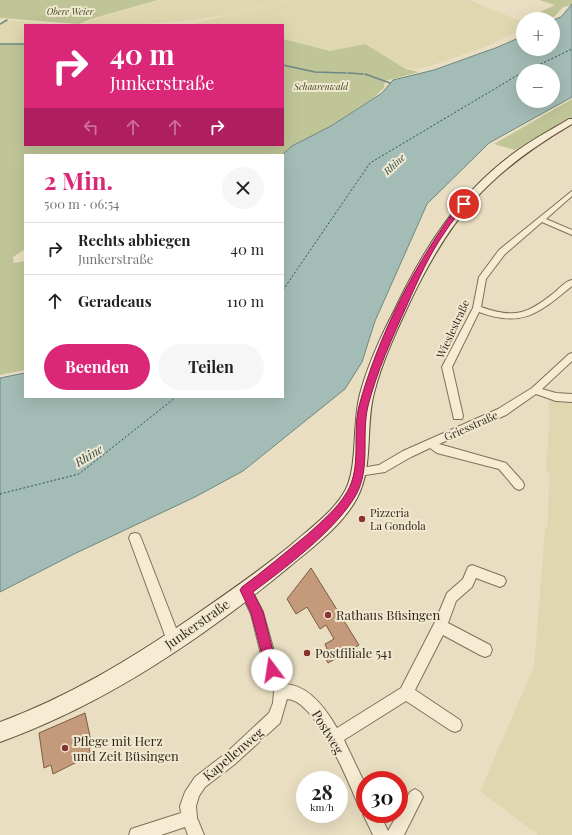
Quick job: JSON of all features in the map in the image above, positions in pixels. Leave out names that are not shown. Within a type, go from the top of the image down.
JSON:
[{"type":"main road","name":"Junkerstraße","points":[[0,732],[53,712],[101,688],[174,641],[278,567],[331,520],[344,505],[352,492],[359,472],[361,421],[368,387],[382,350],[402,305],[434,244],[464,204],[499,168],[544,136],[572,121]]},
{"type":"street","name":"Wieslestraße","points":[[458,416],[446,367],[477,308],[482,279],[502,252],[572,193]]},
{"type":"street","points":[[541,219],[572,232]]},
{"type":"street","points":[[477,308],[501,316],[519,316],[541,307],[572,282]]},
{"type":"street","name":"Griesstraße","points":[[359,472],[381,469],[407,454],[502,412],[535,390],[572,356]]},
{"type":"street","points":[[535,390],[556,396],[572,398]]},
{"type":"street","points":[[431,443],[437,450],[502,466],[519,485]]},
{"type":"street","points":[[135,538],[174,641]]},
{"type":"street","points":[[334,738],[406,693],[440,626],[451,597],[468,583],[472,572],[500,581]]},
{"type":"street","points":[[246,590],[257,612],[272,670],[281,691]]},
{"type":"street","points":[[440,626],[485,650]]},
{"type":"street","name":"Postweg","points":[[281,691],[295,692],[316,709],[334,738],[356,783]]},
{"type":"street","name":"Kapellenweg","points":[[196,835],[189,818],[188,806],[193,792],[200,782],[230,759],[275,718],[280,703],[281,691]]},
{"type":"street","points":[[406,693],[455,725]]},
{"type":"street","points":[[395,835],[415,797]]},
{"type":"street","points":[[137,835],[189,818]]},
{"type":"street","points":[[376,823],[382,835]]},
{"type":"shaded area","points":[[161,0],[288,0],[231,14],[193,20],[145,24],[82,24],[96,18]]},
{"type":"shaded area","points":[[291,0],[469,0],[516,19],[516,32],[485,47],[427,67],[414,69],[404,67],[365,44],[331,51],[284,39],[284,24],[196,24]]},
{"type":"shaded area","points":[[9,20],[53,24],[24,24],[24,44],[0,44],[0,24]]},
{"type":"shaded area","points":[[549,400],[572,402],[572,835],[538,835],[480,791],[534,667],[545,531],[548,524],[549,473],[546,470]]},
{"type":"green space","name":"Obere Weier","points":[[0,0],[158,0],[94,18],[79,24],[0,18]]},
{"type":"green space","points":[[539,0],[572,0],[572,5],[563,7],[559,12],[540,12],[555,5]]},
{"type":"green space","name":"Schaarenwald","points":[[284,39],[330,51],[365,44],[406,69],[419,72],[385,81],[384,88],[373,98],[326,129],[296,144],[283,154],[24,154],[24,250],[13,257],[14,263],[24,261],[24,370],[0,375],[0,45],[24,44],[24,146],[284,146]]},
{"type":"green space","points":[[572,99],[572,118],[515,150],[494,144],[556,108],[560,108],[560,106]]},
{"type":"water","name":"Rhine","points":[[572,4],[572,97],[560,104],[560,64],[516,64],[516,108],[552,108],[489,143],[427,204],[375,321],[362,362],[345,389],[243,471],[195,497],[74,554],[0,592],[0,378],[24,373],[24,398],[284,398],[283,154],[292,146],[331,126],[382,93],[393,80],[434,70],[516,39],[516,56],[560,56],[560,17]]},
{"type":"building","name":"Rathaus Büsingen","points":[[311,568],[359,645],[328,663],[322,652],[327,649],[325,644],[334,639],[326,625],[320,629],[307,607],[296,614],[287,599]]},
{"type":"building","name":"Pflege mit Herz und Zeit Büsingen","points":[[85,713],[91,741],[88,742],[91,755],[53,774],[51,765],[44,768],[39,733]]},
{"type":"waterway","points":[[0,24],[7,20]]},
{"type":"waterway","points":[[0,44],[24,44]]},
{"type":"waterway","points":[[284,65],[315,72],[346,73]]},
{"type":"waterway","points":[[348,73],[363,74]]},
{"type":"waterway","points":[[365,74],[390,83]]},
{"type":"ferry route","points":[[541,64],[572,49]]},
{"type":"ferry route","points":[[284,289],[370,163],[516,76]]},
{"type":"ferry route","points":[[0,494],[79,474],[175,398]]},
{"type":"place","name":"Pizzeria La Gondola","points":[[362,519]]},
{"type":"place","name":"Rathaus Büsingen","points":[[328,615]]},
{"type":"place","name":"Postfiliale 541","points":[[307,653]]},
{"type":"place","name":"Pflege mit Herz und Zeit Büsingen","points":[[65,748]]},
{"type":"route","points":[[272,670],[257,612],[246,590],[278,567],[331,520],[344,505],[352,492],[359,472],[363,408],[368,387],[382,350],[422,264],[442,231],[464,204]]}]
